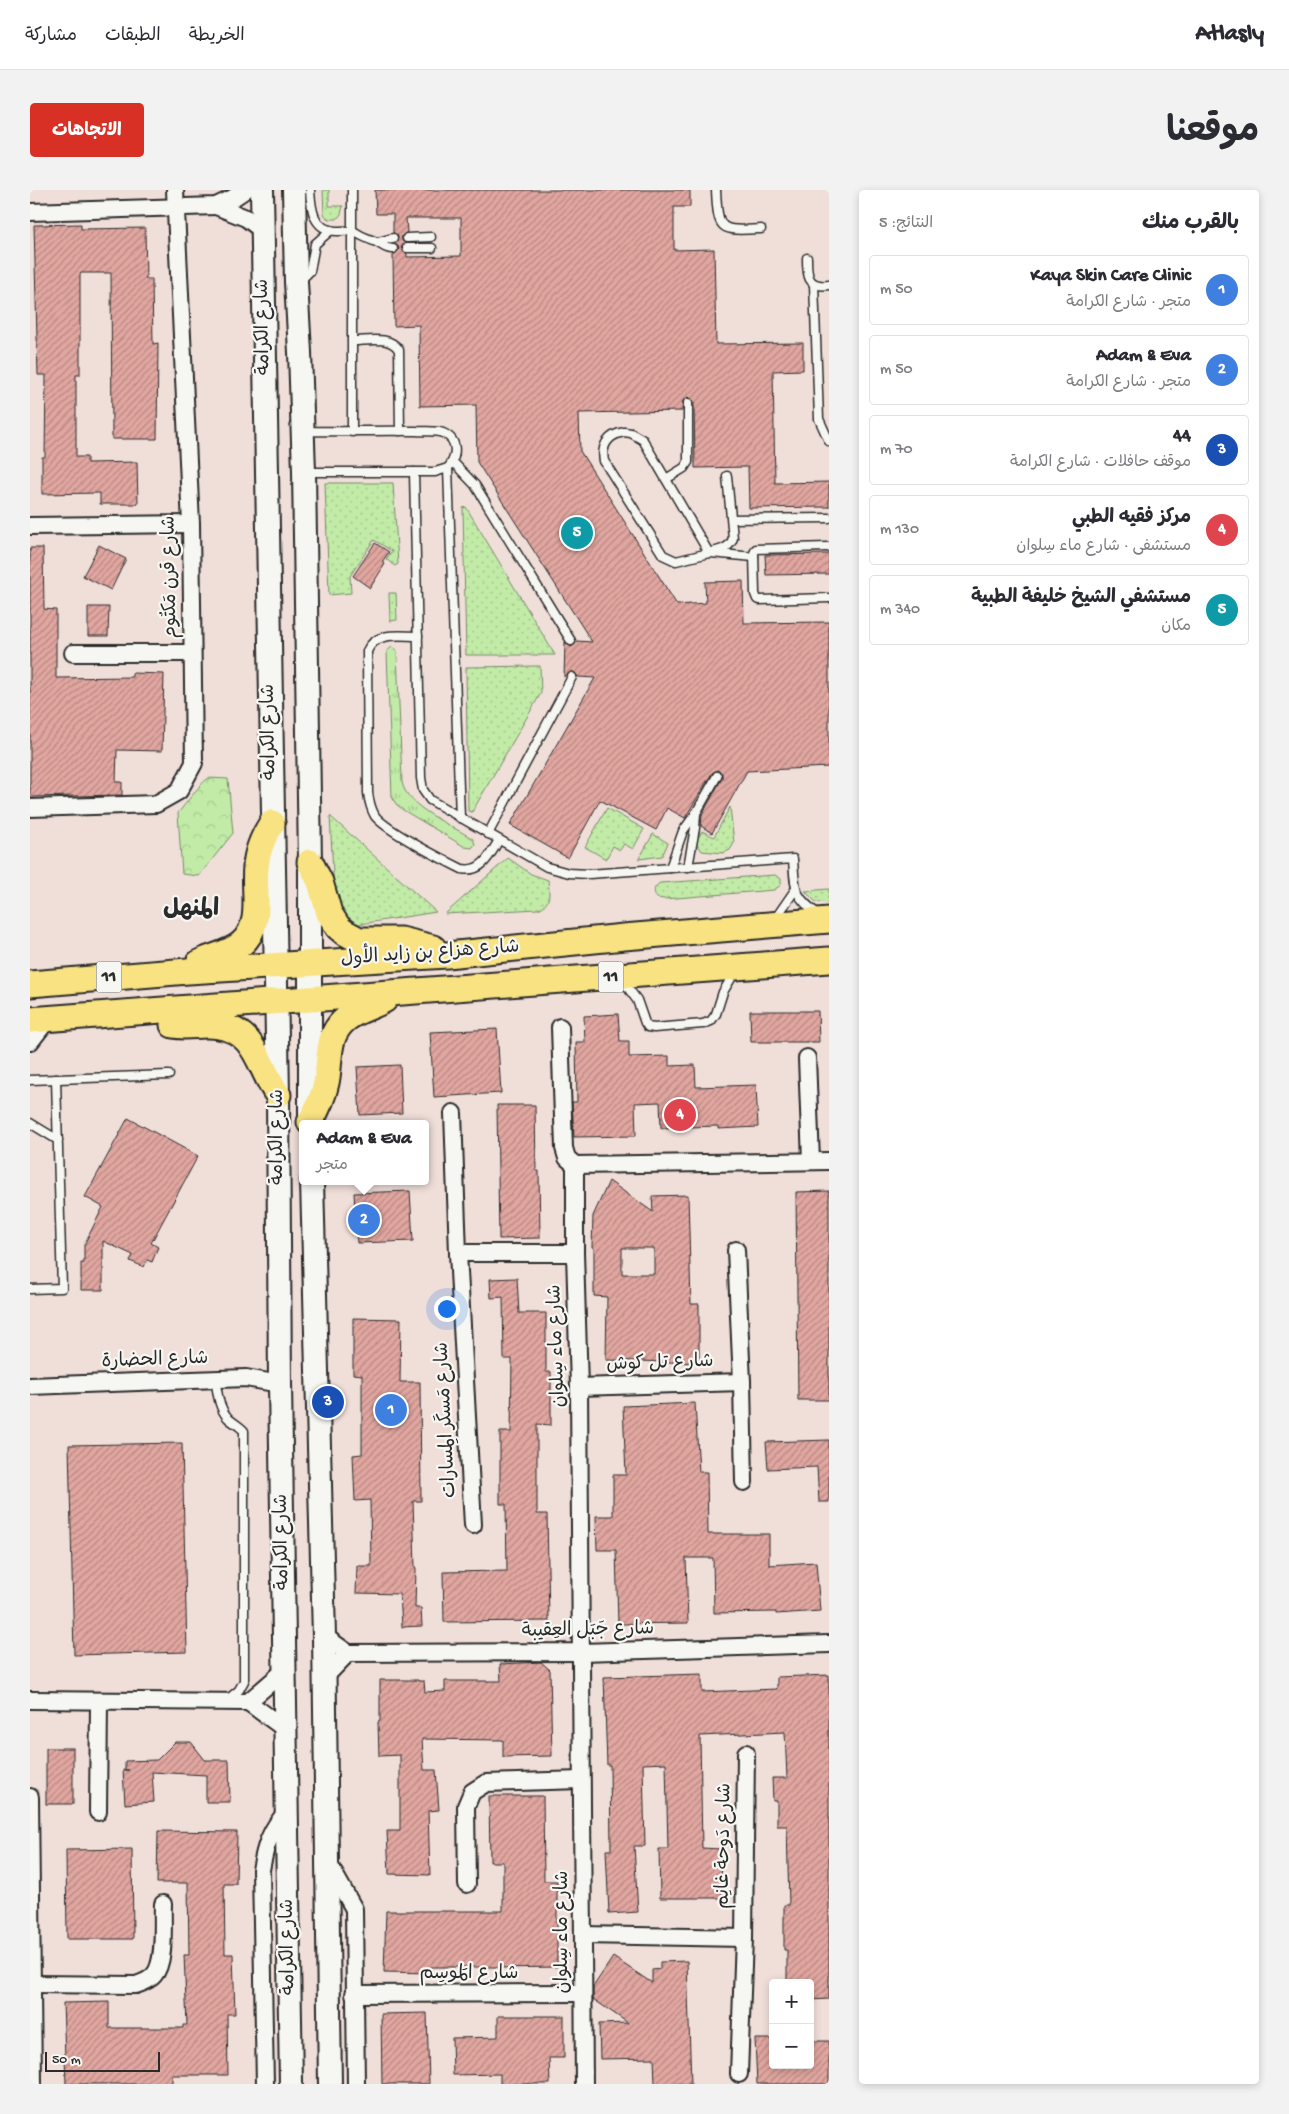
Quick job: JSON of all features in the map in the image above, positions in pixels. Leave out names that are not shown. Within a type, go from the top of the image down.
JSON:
[{"type":"main road","name":"شارع الكرامة","points":[[262,190],[278,1095],[280,1384],[291,2084]]},
{"type":"main road","name":"شارع الكرامة","points":[[294,190],[304,472],[310,862],[310,1120]]},
{"type":"main road","points":[[188,971],[204,960],[235,948],[250,932],[255,918],[257,858],[262,840],[272,824]]},
{"type":"main road","points":[[310,862],[320,882],[329,913],[344,932],[351,937],[368,941],[413,942],[446,955]]},
{"type":"main road","name":"شارع هزاع بن زايد الأول","points":[[30,984],[188,971],[446,955],[828,921]]},
{"type":"main road","name":"شارع هزاع بن زايد الأول","points":[[39,1020],[829,960]]},
{"type":"main road","points":[[312,1120],[325,1087],[330,1044],[335,1031],[348,1017],[394,994]]},
{"type":"main road","points":[[143,1012],[167,1024],[218,1026],[241,1034],[258,1053],[268,1079],[278,1095]]},
{"type":"main road","name":"شارع الكرامة","points":[[312,1185],[324,1636],[330,2084]]},
{"type":"street","name":"شارع قرن مَكتُوم","points":[[30,808],[156,804],[179,791],[194,763],[191,524],[175,190]]},
{"type":"street","points":[[30,212],[216,206],[245,190]]},
{"type":"street","points":[[216,206],[246,218],[263,230]]},
{"type":"street","points":[[30,526],[191,524]]},
{"type":"street","points":[[73,653],[192,653]]},
{"type":"street","points":[[30,1042],[39,1020]]},
{"type":"street","points":[[560,1027],[564,1148],[567,1158],[575,1165],[829,1161]]},
{"type":"street","points":[[808,1058],[810,1161]]},
{"type":"street","name":"شارع مَسكَر المِسارات","points":[[453,1113],[458,1252],[473,1525]]},
{"type":"street","name":"شارع ماء سِلوان","points":[[575,1165],[582,1652],[581,1780],[584,2084]]},
{"type":"street","name":"شارع تل كوش","points":[[736,1250],[744,1482]]},
{"type":"street","points":[[458,1252],[575,1253]]},
{"type":"street","name":"شارع الحضارة","points":[[30,1386],[246,1378],[280,1384]]},
{"type":"street","name":"شارع تل كوش","points":[[579,1387],[742,1382]]},
{"type":"street","points":[[324,1636],[348,1654],[324,1678]]},
{"type":"street","name":"شارع جَبَل العِقيبة","points":[[348,1654],[582,1652],[829,1644]]},
{"type":"street","points":[[248,1702],[284,1670]]},
{"type":"street","points":[[30,1700],[248,1702],[285,1729]]},
{"type":"street","points":[[98,1812],[99,1702]]},
{"type":"street","name":"شارع دَوحة غانِم","points":[[738,2074],[744,1938],[746,1753]]},
{"type":"street","points":[[467,1884],[466,1806],[472,1792],[486,1783],[581,1780]]},
{"type":"street","points":[[30,1797],[33,2084]]},
{"type":"street","points":[[265,2084],[261,1870],[270,1834],[286,1812]]},
{"type":"street","points":[[327,1860],[354,1909],[356,2084]]},
{"type":"street","points":[[32,1984],[136,1985],[146,1981],[154,1976],[161,1959],[163,1904]]},
{"type":"street","points":[[584,1936],[744,1938]]},
{"type":"street","name":"شارع المَوسِم","points":[[354,1994],[583,1993]]},
{"type":"lane","points":[[310,190],[311,211],[315,219],[331,230],[354,231],[364,238],[378,242],[384,248],[393,248]]},
{"type":"lane","points":[[352,190],[354,231],[352,432]]},
{"type":"lane","points":[[716,190],[718,217],[723,226],[732,230],[761,229]]},
{"type":"lane","points":[[296,282],[308,275],[315,244],[331,230]]},
{"type":"lane","points":[[407,238],[431,234],[432,250],[407,248]]},
{"type":"lane","points":[[378,242],[393,238]]},
{"type":"lane","points":[[807,258],[808,274],[814,284],[819,418],[821,427],[829,441]]},
{"type":"lane","points":[[814,284],[821,286],[829,285]]},
{"type":"lane","points":[[353,341],[387,341],[399,350],[400,431]]},
{"type":"lane","points":[[666,479],[684,468],[688,462],[688,403]]},
{"type":"lane","points":[[302,432],[400,431],[442,433],[448,436],[455,449],[450,465],[460,818]]},
{"type":"lane","points":[[709,553],[643,440],[638,436],[624,432],[618,433],[606,441],[602,454],[604,461],[664,556],[676,561],[709,553],[726,548],[732,542],[732,519],[727,476]]},
{"type":"lane","points":[[304,472],[435,472],[450,465]]},
{"type":"lane","points":[[450,465],[475,485],[571,641]]},
{"type":"lane","points":[[414,472],[421,784],[430,800],[547,867],[569,874],[793,859],[795,890],[787,905],[770,925]]},
{"type":"lane","points":[[732,519],[829,518]]},
{"type":"lane","points":[[828,547],[758,548],[755,551],[754,558],[755,596],[757,599],[829,598]]},
{"type":"lane","points":[[709,553],[754,558]]},
{"type":"lane","points":[[418,636],[380,637],[374,640],[367,651],[368,794],[371,808],[380,821],[393,830],[462,869],[473,870],[484,864],[499,840]]},
{"type":"lane","points":[[488,834],[572,677]]},
{"type":"lane","points":[[670,868],[682,831],[696,813],[717,776]]},
{"type":"lane","points":[[688,866],[696,813]]},
{"type":"lane","points":[[795,890],[806,904],[828,921]]},
{"type":"lane","points":[[618,977],[632,992],[641,1009],[644,1023],[648,1027],[693,1025],[707,1023],[714,1018],[723,992],[738,966]]},
{"type":"lane","points":[[30,1080],[169,1075]]},
{"type":"lane","points":[[30,1289],[62,1288],[56,1079]]},
{"type":"lane","points":[[30,1123],[58,1140]]},
{"type":"lane","points":[[215,1379],[220,1409],[229,1420],[239,1425],[244,1431],[244,1681],[239,1690],[224,1702]]},
{"type":"green space","points":[[323,190],[329,190],[329,206],[343,206],[341,214],[337,219],[328,219],[324,214]]},
{"type":"green space","points":[[325,483],[393,483],[398,564],[395,566],[386,559],[392,551],[374,540],[350,576],[351,593],[329,595]]},
{"type":"green space","points":[[466,507],[555,655],[466,655],[463,508]]},
{"type":"green space","points":[[389,593],[396,593],[397,620],[390,621]]},
{"type":"green space","points":[[392,647],[397,651],[402,782],[405,791],[421,808],[473,839],[475,844],[472,848],[465,847],[403,810],[392,797],[387,651]]},
{"type":"green space","points":[[540,666],[541,693],[472,812],[468,811],[466,667]]},
{"type":"green space","points":[[209,778],[228,779],[233,833],[199,876],[182,874],[178,813],[198,788]]},
{"type":"green space","points":[[730,807],[734,843],[730,850],[723,853],[702,851],[696,842],[702,831],[714,837]]},
{"type":"green space","points":[[607,808],[644,829],[633,849],[624,844],[620,850],[613,846],[606,859],[585,847]]},
{"type":"green space","points":[[330,816],[436,912],[354,925],[335,912]]},
{"type":"green space","points":[[653,834],[668,843],[662,856],[639,859]]},
{"type":"green space","points":[[508,858],[531,874],[548,880],[549,897],[546,904],[538,909],[445,914]]},
{"type":"green space","points":[[775,875],[781,879],[781,885],[774,890],[664,899],[657,898],[654,892],[656,886],[660,883]]},
{"type":"green space","points":[[829,889],[829,903],[816,902],[805,891]]},
{"type":"building","points":[[375,190],[690,190],[690,207],[674,207],[674,250],[714,249],[716,344],[803,343],[803,370],[773,371],[775,483],[829,482],[829,507],[749,508],[748,467],[695,468],[694,403],[688,397],[683,401],[682,411],[579,413],[580,451],[677,605],[706,603],[705,582],[743,581],[744,623],[829,622],[829,767],[747,771],[712,833],[701,826],[702,815],[722,778],[722,773],[717,770],[712,773],[685,818],[667,808],[656,830],[600,800],[568,858],[510,825],[595,678],[578,677],[572,671],[564,677],[565,642],[571,647],[577,641],[592,642],[477,462],[476,405],[420,406],[419,325],[394,326],[393,255],[399,250],[398,246],[394,244],[397,242],[398,237],[393,232],[393,214],[376,214]],"holes":[[[406,218],[461,218],[461,256],[407,257],[407,254],[401,248],[405,243],[402,241],[402,236],[407,232]]]},
{"type":"building","points":[[81,224],[81,229],[145,228],[146,279],[152,279],[153,344],[158,343],[157,439],[112,439],[111,273],[81,273],[80,275],[80,375],[76,375],[76,457],[87,457],[87,463],[137,462],[138,504],[100,504],[100,493],[42,494],[42,457],[45,457],[46,375],[38,375],[34,225]]},
{"type":"building","points":[[375,543],[389,552],[382,562],[385,564],[370,588],[353,576]]},
{"type":"building","points":[[99,545],[126,559],[111,590],[83,576]]},
{"type":"building","points":[[30,548],[43,548],[44,609],[56,610],[56,678],[132,677],[132,673],[164,674],[162,751],[117,750],[116,782],[122,782],[122,795],[30,797]]},
{"type":"building","points":[[829,554],[829,574],[766,575],[765,555]]},
{"type":"building","points":[[88,607],[109,607],[108,636],[88,636]]},
{"type":"building","points":[[750,1011],[818,1011],[819,1042],[751,1042]]},
{"type":"building","points":[[618,1014],[620,1041],[629,1041],[629,1057],[669,1056],[669,1066],[695,1065],[696,1087],[756,1085],[758,1127],[718,1129],[718,1126],[661,1128],[660,1102],[635,1103],[636,1136],[574,1137],[572,1102],[577,1102],[576,1042],[585,1042],[584,1016]]},
{"type":"building","points":[[497,1029],[501,1093],[434,1097],[430,1032]]},
{"type":"building","points":[[400,1065],[402,1113],[360,1115],[357,1067]]},
{"type":"building","points":[[497,1105],[535,1105],[536,1171],[539,1171],[540,1238],[499,1239]]},
{"type":"building","points":[[128,1118],[198,1156],[151,1243],[158,1247],[152,1262],[147,1260],[144,1267],[130,1261],[133,1255],[103,1241],[103,1290],[81,1290],[81,1263],[84,1263],[84,1245],[103,1207],[85,1197]]},
{"type":"building","points":[[609,1181],[653,1212],[652,1196],[688,1195],[691,1304],[699,1304],[699,1363],[606,1360],[607,1297],[594,1296],[593,1216]],"holes":[[[622,1248],[654,1248],[654,1274],[622,1274]]]},
{"type":"building","points":[[410,1191],[413,1241],[357,1243],[354,1193]]},
{"type":"building","points":[[829,1191],[829,1400],[798,1400],[796,1192]]},
{"type":"building","points":[[517,1278],[519,1313],[546,1313],[546,1372],[551,1372],[551,1425],[537,1424],[537,1514],[547,1514],[549,1621],[444,1622],[443,1572],[507,1571],[506,1504],[500,1504],[500,1432],[511,1432],[512,1359],[504,1359],[503,1297],[491,1298],[490,1279]]},
{"type":"building","points":[[353,1318],[401,1319],[400,1382],[420,1382],[421,1501],[413,1501],[416,1568],[415,1608],[421,1608],[422,1626],[402,1627],[400,1594],[356,1593],[357,1566],[371,1566],[370,1500],[355,1501],[353,1455],[362,1454],[362,1375],[353,1374]]},
{"type":"building","points":[[695,1403],[699,1472],[707,1472],[708,1534],[769,1534],[769,1565],[816,1562],[820,1611],[776,1614],[776,1612],[714,1613],[713,1558],[686,1558],[688,1623],[618,1624],[616,1550],[597,1550],[596,1516],[613,1516],[613,1475],[626,1475],[623,1406]]},
{"type":"building","points":[[829,1440],[829,1502],[819,1502],[817,1467],[768,1469],[766,1442]]},
{"type":"building","points":[[182,1443],[187,1652],[74,1655],[69,1445]]},
{"type":"building","points":[[541,1662],[550,1670],[552,1756],[503,1757],[503,1740],[422,1739],[424,1770],[436,1770],[439,1810],[428,1811],[430,1875],[389,1874],[387,1831],[400,1831],[400,1755],[379,1756],[380,1680],[424,1681],[425,1692],[445,1691],[445,1681],[501,1681],[500,1664]]},
{"type":"building","points":[[702,1674],[702,1692],[777,1689],[777,1677],[829,1675],[829,1999],[814,2000],[814,1979],[787,1979],[787,1950],[784,1950],[784,1905],[789,1905],[787,1826],[777,1826],[777,1801],[773,1801],[772,1778],[787,1778],[785,1732],[700,1736],[702,1848],[721,1849],[722,1898],[660,1898],[659,1849],[668,1849],[666,1763],[643,1764],[645,1846],[634,1846],[638,1912],[609,1914],[606,1850],[611,1850],[610,1765],[607,1765],[604,1677]]},
{"type":"building","points":[[175,1742],[191,1742],[205,1760],[229,1760],[230,1802],[206,1802],[206,1775],[152,1772],[154,1802],[125,1804],[123,1770],[125,1770],[125,1761],[157,1760]]},
{"type":"building","points":[[46,1748],[73,1748],[73,1804],[46,1804]]},
{"type":"building","points":[[489,1796],[543,1796],[544,1881],[557,1881],[557,1967],[431,1967],[430,1973],[384,1972],[386,1911],[503,1911],[503,1862],[490,1862]]},
{"type":"building","points":[[158,1831],[237,1832],[236,1884],[224,1884],[225,1954],[233,1954],[235,2014],[227,2014],[228,2075],[172,2075],[172,2084],[66,2084],[63,2003],[109,2002],[109,2028],[183,2028],[183,2025],[187,2025],[184,1955],[189,1955],[188,1883],[157,1883]]},
{"type":"building","points":[[132,1849],[133,1939],[67,1939],[66,1850]]},
{"type":"building","points":[[613,1957],[652,1983],[652,1970],[660,1969],[660,1962],[687,1961],[691,2084],[655,2084],[654,2058],[600,2059],[599,2024],[628,2023],[593,1999],[593,1987]]},
{"type":"building","points":[[427,2013],[429,2084],[382,2084],[381,2014]]},
{"type":"building","points":[[498,2016],[564,2016],[564,2058],[549,2058],[550,2084],[500,2084],[500,2074],[453,2075],[452,2038],[498,2037]]},
{"type":"building","points":[[755,2039],[769,2039],[769,2069],[814,2069],[814,2041],[829,2041],[829,2084],[757,2084]]},
{"type":"place","name":"مستشفي الشيخ خليفة الطبية","points":[[577,533]]},
{"type":"place","name":"مركز فقيه الطبي","points":[[680,1115]]},
{"type":"place","name":"Adam & Eva","points":[[364,1220]]},
{"type":"place","name":"44","points":[[328,1402]]},
{"type":"place","name":"Kaya Skin Care Clinic","points":[[391,1410]]},
{"type":"district","name":"المنهل","points":[[191,910]]}]
